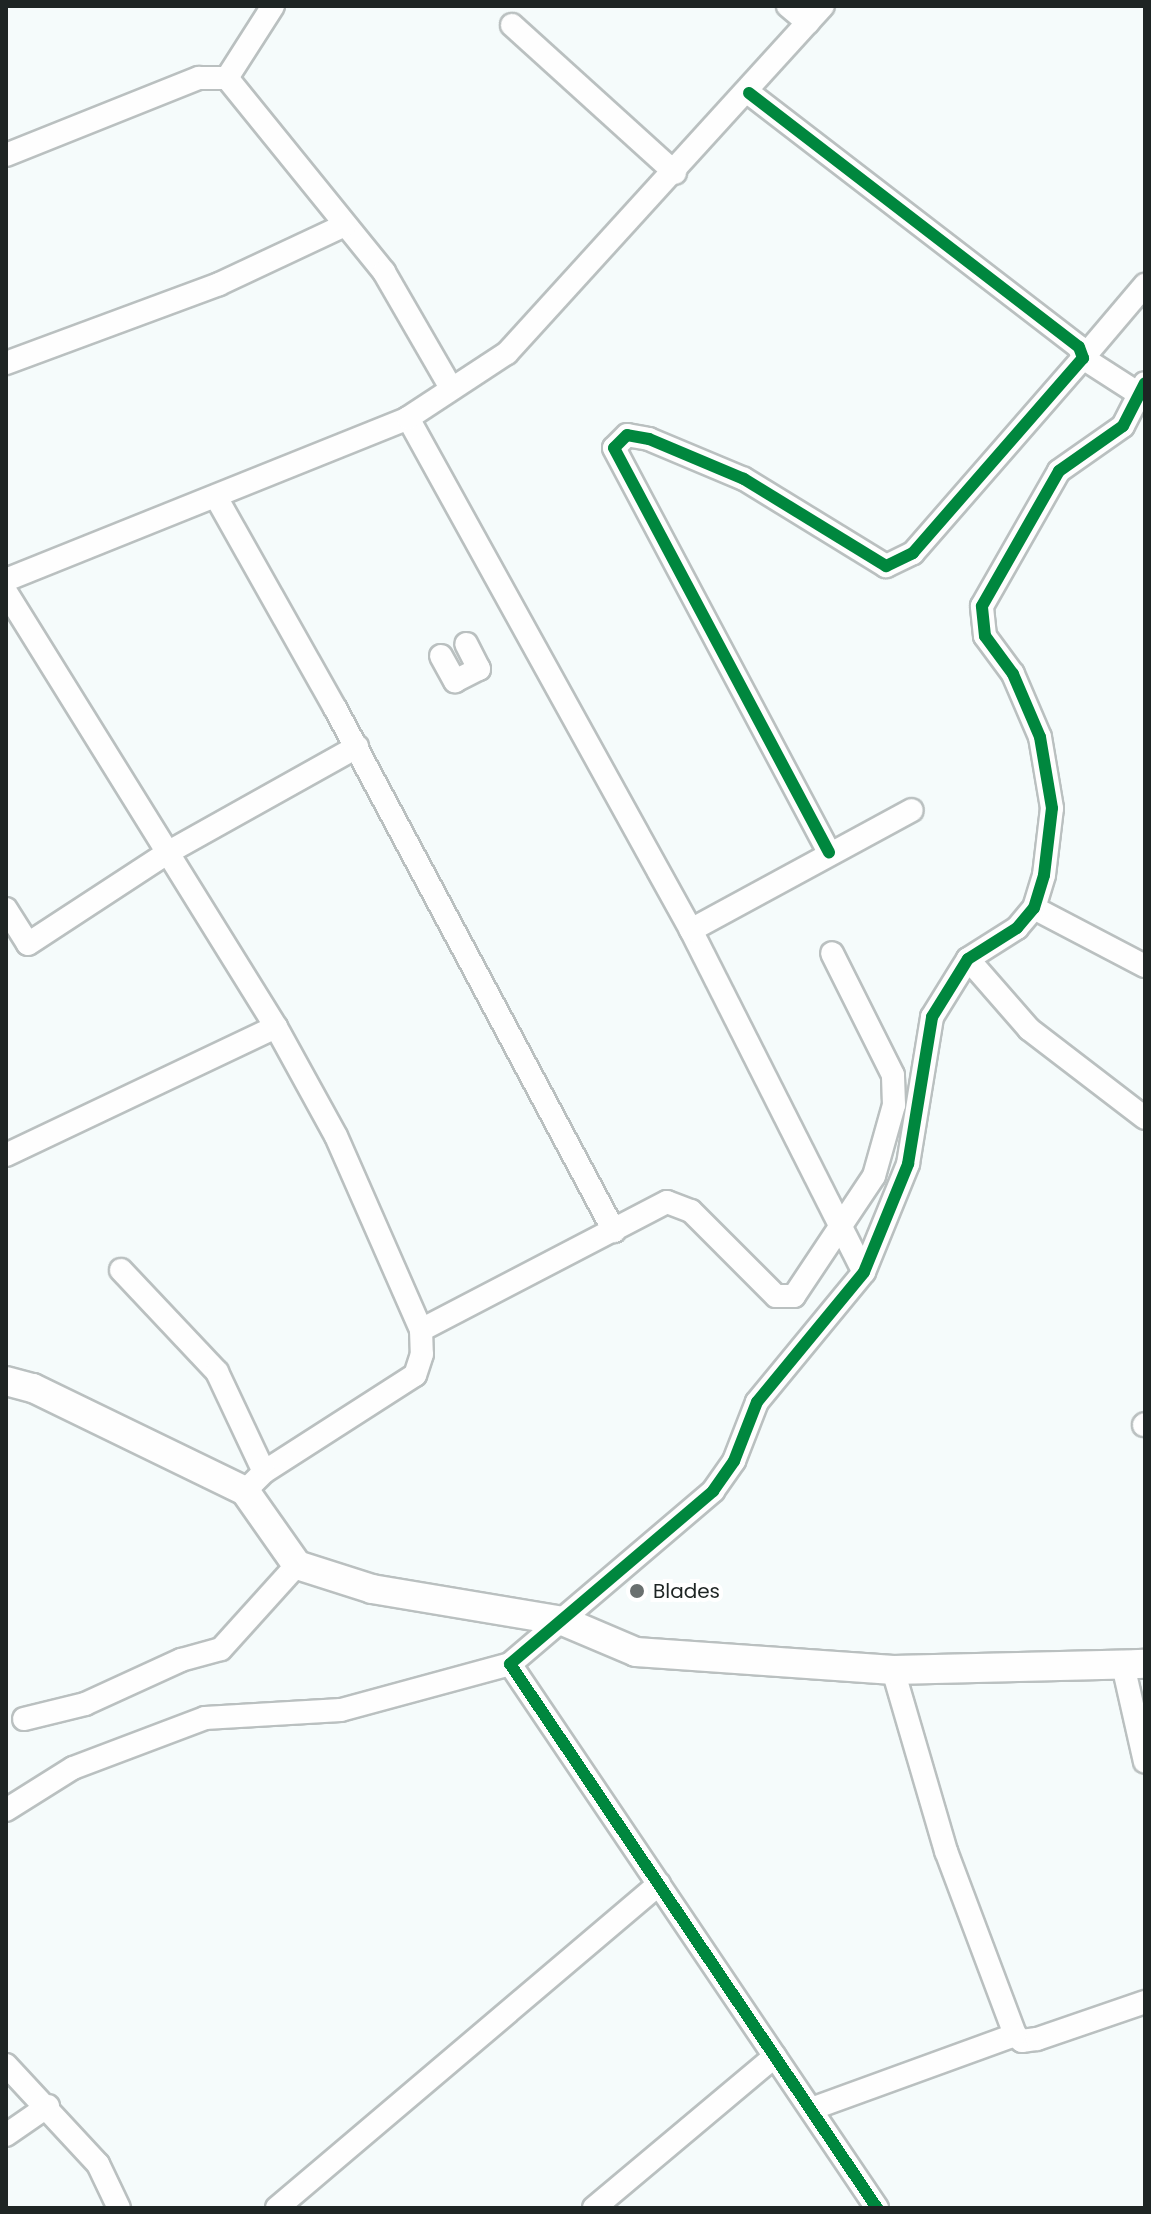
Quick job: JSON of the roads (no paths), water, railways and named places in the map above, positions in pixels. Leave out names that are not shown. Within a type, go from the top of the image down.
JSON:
[{"type":"street","points":[[227,78],[273,6]]},
{"type":"street","points":[[6,580],[408,418],[507,353],[749,93],[816,15],[788,6]]},
{"type":"street","points":[[512,25],[675,173]]},
{"type":"street","points":[[6,155],[199,78],[227,78]]},
{"type":"street","points":[[227,78],[384,272],[451,388]]},
{"type":"street","points":[[6,1810],[73,1768],[205,1718],[341,1710],[510,1664],[713,1491],[734,1461],[757,1402],[864,1272],[908,1164],[932,1017],[968,959],[1017,928],[1034,908],[1044,875],[1052,808],[1040,737],[1013,674],[985,636],[982,606],[1059,471],[1134,428],[1142,388],[1083,358],[1079,347],[749,93]]},
{"type":"street","points":[[6,363],[219,284],[345,225]]},
{"type":"street","points":[[829,852],[614,448],[627,435],[649,439],[744,479],[886,566],[913,553],[1145,285]]},
{"type":"street","points":[[408,418],[691,930],[843,1221],[864,1272]]},
{"type":"street","points":[[216,497],[357,747],[614,1231]]},
{"type":"street","points":[[6,592],[276,1027],[336,1136],[421,1330],[422,1354],[415,1375],[254,1481]]},
{"type":"street","points":[[441,656],[455,681],[479,669],[466,644]]},
{"type":"street","points":[[6,909],[28,944],[167,853],[357,747]]},
{"type":"street","points":[[691,930],[829,852],[912,810]]},
{"type":"street","points":[[1034,908],[1145,966]]},
{"type":"street","points":[[421,1330],[667,1202],[679,1203],[776,1296],[787,1299],[843,1221],[879,1162],[894,1105],[893,1075],[832,953]]},
{"type":"street","points":[[968,959],[1029,1029],[1145,1118]]},
{"type":"street","points":[[6,1155],[276,1027]]},
{"type":"street","points":[[121,1270],[217,1372],[254,1481],[297,1565],[372,1589],[563,1621],[636,1652],[893,1670],[1134,1664],[1145,1762]]},
{"type":"street","points":[[6,1381],[33,1388],[254,1481]]},
{"type":"street","points":[[24,1719],[85,1704],[181,1660],[221,1649],[297,1565]]},
{"type":"street","points":[[510,1664],[775,2056],[814,2108],[877,2208]]},
{"type":"street","points":[[893,1670],[946,1851],[1015,2035],[1022,2041],[1037,2039],[1145,2002]]},
{"type":"street","points":[[277,2208],[659,1884]]},
{"type":"street","points":[[814,2108],[1015,2035]]},
{"type":"street","points":[[594,2208],[775,2056]]},
{"type":"street","points":[[6,2065],[48,2106],[98,2164],[119,2208]]},
{"type":"street","points":[[6,2135],[48,2106]]},
{"type":"place","name":"Blades","points":[[637,1591]]}]
